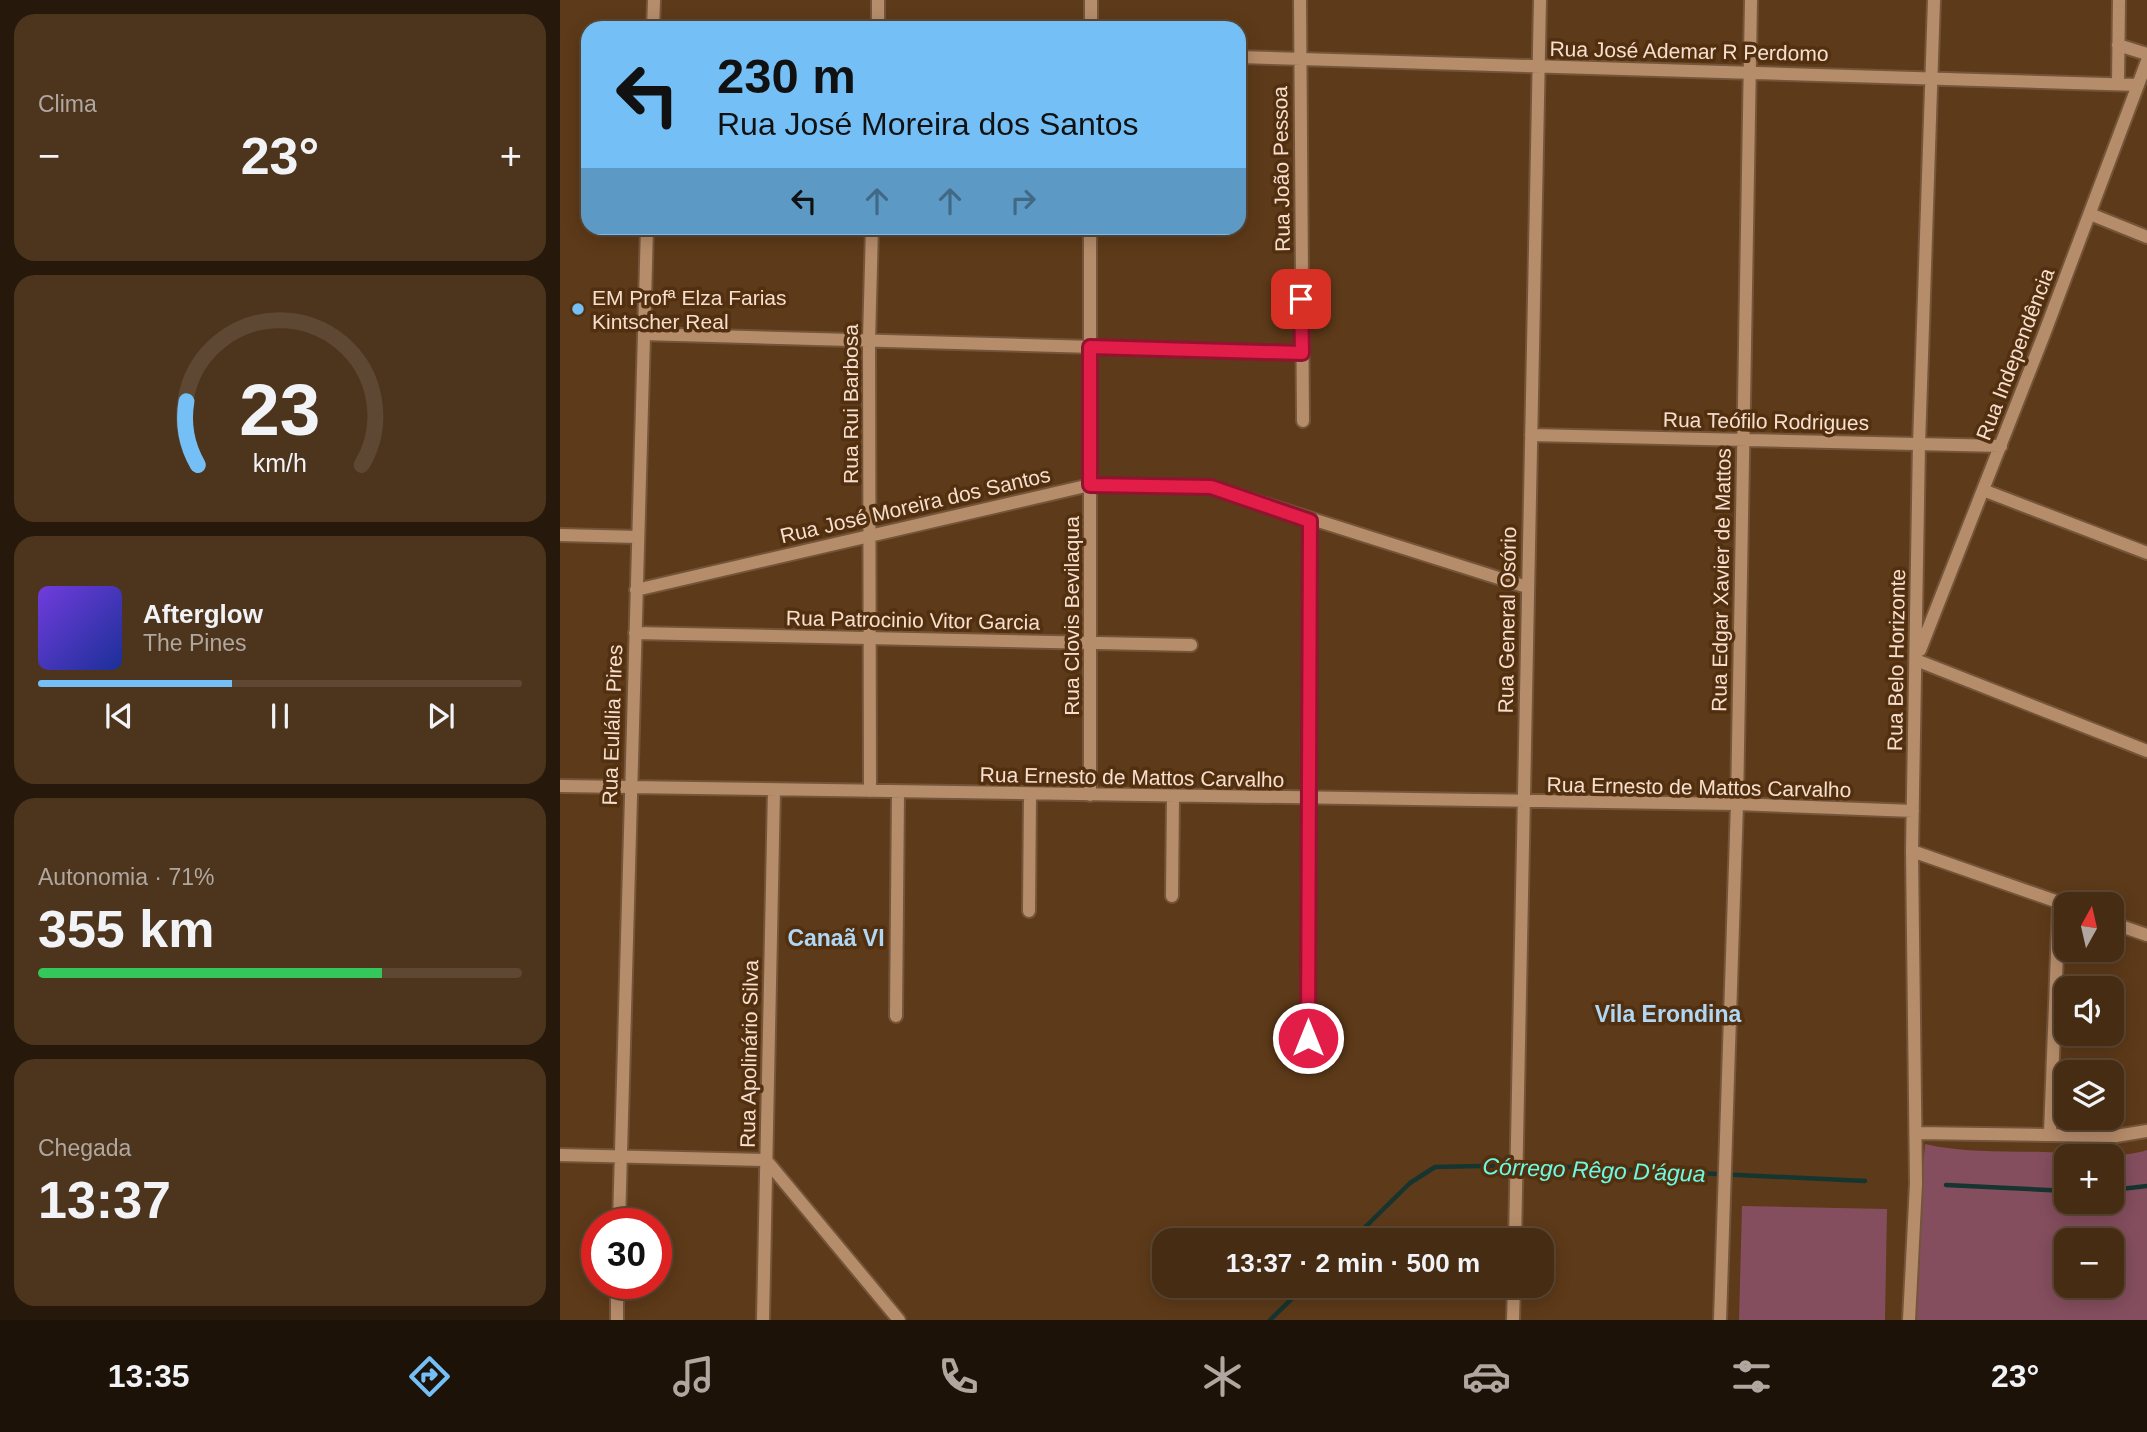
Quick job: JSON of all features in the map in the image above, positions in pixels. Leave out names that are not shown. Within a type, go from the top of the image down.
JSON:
[{"type":"street","points":[[653,21],[654,0]]},
{"type":"street","points":[[878,0],[878,21]]},
{"type":"street","points":[[1091,0],[1091,21]]},
{"type":"street","name":"Rua João Pessoa","points":[[1300,0],[1303,421]]},
{"type":"street","name":"Rua General Osório","points":[[1515,1228],[1540,0]]},
{"type":"street","name":"Rua Edgar Xavier de Mattos","points":[[1720,1320],[1737,804],[1751,0]]},
{"type":"street","name":"Rua Belo Horizonte","points":[[1909,1320],[1916,1133],[1912,851],[1919,444],[1934,0]]},
{"type":"street","points":[[2118,84],[2119,0]]},
{"type":"street","points":[[2118,45],[2147,54]]},
{"type":"street","name":"Rua José Ademar R Perdomo","points":[[1246,57],[1933,76],[2138,85]]},
{"type":"street","name":"Rua Independência","points":[[1916,660],[2001,446],[2147,61]]},
{"type":"street","points":[[2090,214],[2147,237]]},
{"type":"street","name":"Rua Eulália Pires","points":[[619,1208],[629,787],[647,235]]},
{"type":"street","name":"Rua Rui Barbosa","points":[[870,791],[872,638],[869,340],[872,235]]},
{"type":"street","name":"Rua Clovis Bevilaqua","points":[[1090,235],[1090,795]]},
{"type":"street","points":[[644,334],[1302,353]]},
{"type":"street","name":"Rua Teófilo Rodrigues","points":[[1531,435],[2001,446]]},
{"type":"street","name":"Rua José Moreira dos Santos","points":[[636,590],[1090,485],[1211,487],[1310,521],[1527,587]]},
{"type":"street","points":[[1983,490],[2147,553]]},
{"type":"street","points":[[1308,1038],[1310,521]]},
{"type":"street","points":[[560,535],[638,537]]},
{"type":"street","name":"Rua Patrocinio Vitor Garcia","points":[[635,633],[1191,645]]},
{"type":"street","points":[[1916,660],[2147,751]]},
{"type":"street","name":"Rua Ernesto de Mattos Carvalho","points":[[560,786],[1524,803],[1737,804],[1913,811]]},
{"type":"street","name":"Rua Apolinário Silva","points":[[763,1320],[775,790]]},
{"type":"street","points":[[896,1016],[898,792]]},
{"type":"street","points":[[1029,911],[1030,794]]},
{"type":"street","points":[[1172,896],[1173,797]]},
{"type":"street","points":[[1912,851],[2054,900]]},
{"type":"street","points":[[2124,927],[2147,935]]},
{"type":"street","points":[[2050,1133],[2060,962]]},
{"type":"street","points":[[1916,1133],[2116,1136],[2147,1131]]},
{"type":"street","points":[[560,1154],[766,1160],[898,1320]]},
{"type":"street","points":[[1513,1320],[1514,1298]]},
{"type":"street","points":[[617,1299],[617,1320]]},
{"type":"shaded area","points":[[1925,1144],[1969,1150],[2054,1153],[2054,1214],[2124,1214],[2124,1155],[2147,1150],[2147,1320],[1915,1320],[1915,1266]]},
{"type":"shaded area","points":[[1742,1206],[1887,1209],[1885,1320],[1739,1320]]},
{"type":"waterway","name":"Córrego Rêgo D'água","points":[[1364,1228],[1410,1183],[1435,1167],[1529,1165],[1865,1181]]},
{"type":"waterway","points":[[1946,1185],[2054,1190]]},
{"type":"waterway","points":[[2124,1189],[2147,1186]]},
{"type":"waterway","name":"Córrego Rêgo D'água","points":[[1270,1320],[1293,1298]]},
{"type":"place","name":"EM Profª Elza Farias Kintscher Real","points":[[578,309]]},
{"type":"district","name":"Canaã VI","points":[[836,938]]},
{"type":"district","name":"Vila Erondina","points":[[1668,1014]]},
{"type":"route","points":[[1301,299],[1302,353],[1090,347],[1090,485],[1211,487],[1310,521],[1308,1038]]}]
